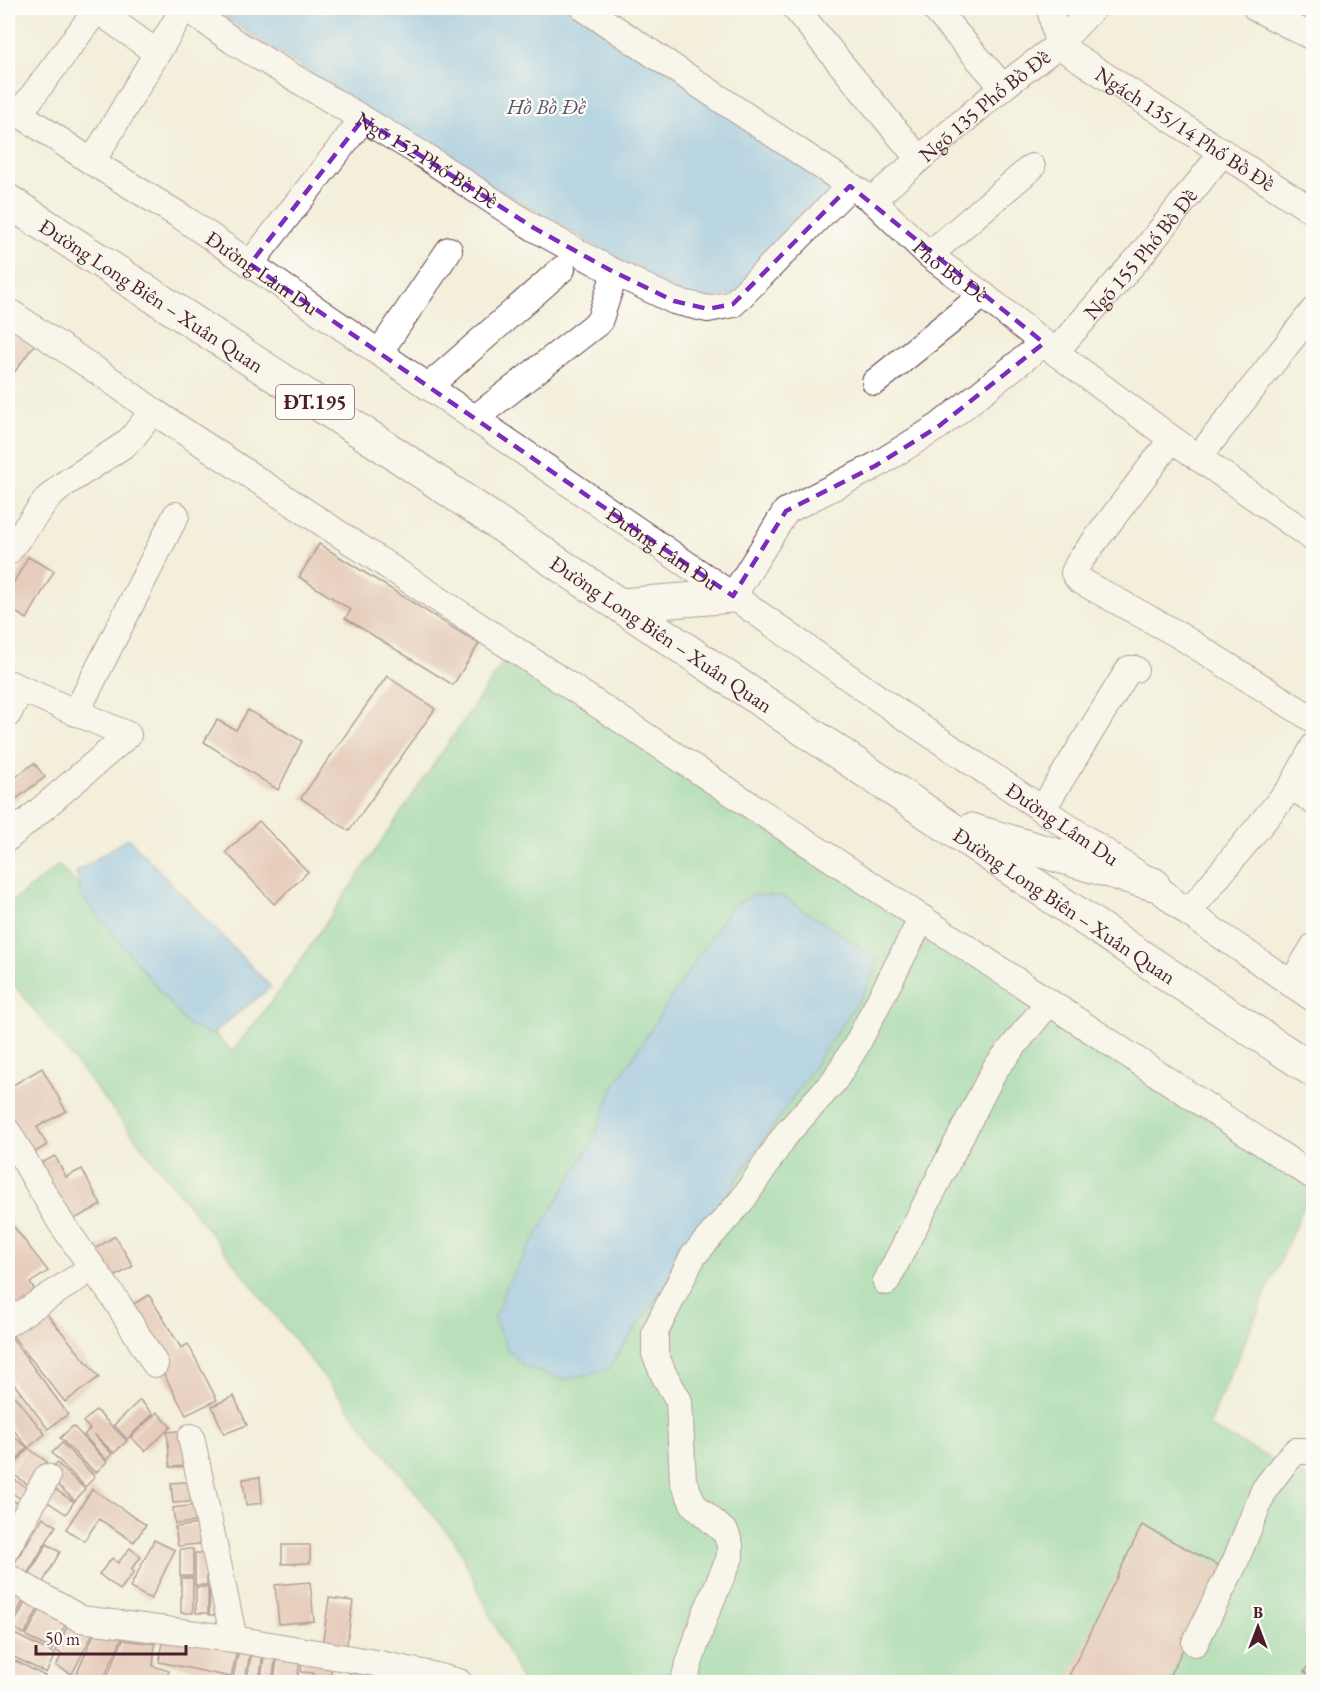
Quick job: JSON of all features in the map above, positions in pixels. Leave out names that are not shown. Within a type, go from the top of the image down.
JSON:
[{"type":"main road","name":"Đường Long Biên – Xuân Quan","points":[[8,201],[398,455],[729,680],[1314,1071]]},
{"type":"main road","points":[[621,605],[733,596]]},
{"type":"main road","points":[[940,821],[1153,884]]},
{"type":"street","points":[[13,110],[97,8],[157,53]]},
{"type":"street","points":[[92,162],[185,8]]},
{"type":"street","name":"Ngõ 152 Phố Bồ Đề","points":[[185,8],[233,41],[423,155],[534,228],[615,273],[674,301],[708,309],[734,304],[850,186]]},
{"type":"street","points":[[795,8],[919,159]]},
{"type":"street","points":[[934,8],[1003,87]]},
{"type":"street","points":[[1050,8],[1058,45]]},
{"type":"street","name":"Ngõ 135 Phố Bồ Đề","points":[[872,200],[1003,87],[1058,45],[1093,8]]},
{"type":"street","points":[[1256,8],[1314,38]]},
{"type":"street","name":"Phố Bồ Đề","points":[[590,9],[872,200],[929,255],[1172,439],[1314,539]]},
{"type":"street","name":"Ngách 135/14 Phố Bồ Đề","points":[[1058,45],[1314,212]]},
{"type":"street","name":"Đường Lâm Du","points":[[13,110],[182,217],[902,715],[1153,884],[1188,913],[1314,999]]},
{"type":"street","points":[[250,264],[363,119]]},
{"type":"street","name":"Ngõ 155 Phố Bồ Đề","points":[[733,596],[786,511],[874,466],[939,426],[1049,347],[1140,256],[1223,152]]},
{"type":"street","points":[[929,255],[1032,167]]},
{"type":"street","points":[[379,353],[449,250]]},
{"type":"street","points":[[428,387],[562,269]]},
{"type":"street","points":[[474,419],[599,322],[615,273]]},
{"type":"street","points":[[875,382],[983,295]]},
{"type":"street","points":[[1198,458],[1314,310]]},
{"type":"street","points":[[8,311],[153,411],[1314,1177]]},
{"type":"street","points":[[8,552],[47,499],[63,485],[124,445],[153,411]]},
{"type":"street","points":[[1172,439],[1079,562],[1074,573],[1078,580],[1178,634],[1314,720]]},
{"type":"street","points":[[76,713],[176,515]]},
{"type":"street","points":[[1042,810],[1129,669],[1135,669]]},
{"type":"street","points":[[8,714],[14,686],[128,735],[8,838]]},
{"type":"street","points":[[1188,913],[1292,786],[1314,746]]},
{"type":"street","points":[[1292,786],[1314,802]]},
{"type":"street","points":[[683,1683],[705,1615],[730,1557],[730,1545],[726,1533],[694,1505],[683,1481],[679,1401],[664,1375],[656,1354],[655,1332],[693,1256],[743,1199],[786,1134],[834,1081],[845,1064],[922,918]]},
{"type":"street","points":[[1291,984],[1314,946]]},
{"type":"street","points":[[886,1282],[995,1069],[1049,1002]]},
{"type":"street","points":[[8,1132],[61,1223],[117,1302],[155,1364]]},
{"type":"street","points":[[8,1323],[92,1269]]},
{"type":"street","points":[[191,1437],[234,1639]]},
{"type":"street","points":[[1195,1643],[1235,1562],[1264,1490],[1296,1451],[1314,1450]]},
{"type":"street","points":[[8,1546],[46,1477]]},
{"type":"street","points":[[8,1577],[81,1619],[234,1639],[375,1663],[459,1683]]},
{"type":"highlighted area","points":[[363,119],[534,228],[610,270],[674,301],[708,309],[733,304],[850,186],[1044,343],[939,426],[875,466],[786,511],[733,596],[250,264]]},
{"type":"green space","points":[[513,648],[1313,1185],[1208,1426],[1313,1481],[1313,1655],[1300,1682],[522,1682],[457,1545],[8,977],[8,905],[59,865],[232,1052],[281,989]]},
{"type":"water","name":"Hồ Bồ Đề","points":[[211,8],[571,8],[753,125],[841,193],[746,292],[693,302],[404,135]]},
{"type":"water","points":[[128,838],[271,987],[211,1035],[188,1025],[82,896],[76,872]]},
{"type":"water","points":[[752,895],[782,896],[879,959],[865,991],[608,1369],[563,1380],[524,1366],[507,1348],[494,1319],[506,1287],[592,1142],[616,1083],[729,909]]},
{"type":"building","points":[[1267,8],[1289,8],[1284,17]]},
{"type":"building","points":[[1289,8],[1308,8],[1303,16]]},
{"type":"building","points":[[8,319],[37,341],[8,381]]},
{"type":"building","points":[[319,544],[479,644],[453,685],[345,618],[351,610],[299,577]]},
{"type":"building","points":[[28,557],[54,571],[27,619],[8,608],[8,593]]},
{"type":"building","points":[[387,676],[435,709],[349,831],[301,798]]},
{"type":"building","points":[[248,710],[302,741],[278,790],[204,742],[217,720],[236,730]]},
{"type":"building","points":[[34,763],[45,777],[12,802],[8,796],[8,783]]},
{"type":"building","points":[[259,821],[308,872],[274,904],[226,852]]},
{"type":"building","points":[[42,1068],[66,1111],[37,1127],[47,1145],[30,1155],[8,1116],[8,1088]]},
{"type":"building","points":[[55,1156],[66,1177],[82,1169],[101,1205],[65,1224],[35,1166]]},
{"type":"building","points":[[8,1219],[48,1271],[30,1283],[40,1298],[8,1320]]},
{"type":"building","points":[[115,1236],[133,1266],[108,1281],[90,1252]]},
{"type":"building","points":[[149,1295],[181,1348],[188,1344],[217,1400],[186,1415],[125,1309]]},
{"type":"building","points":[[41,1307],[99,1377],[65,1402],[8,1330]]},
{"type":"building","points":[[8,1333],[68,1414],[48,1429],[8,1376]]},
{"type":"building","points":[[8,1388],[45,1434],[28,1448],[8,1423]]},
{"type":"building","points":[[234,1396],[247,1425],[224,1434],[212,1406]]},
{"type":"building","points":[[140,1400],[153,1414],[127,1439],[114,1425]]},
{"type":"building","points":[[96,1410],[127,1441],[114,1453],[94,1434],[112,1454],[106,1460],[84,1435],[90,1429],[83,1422]]},
{"type":"building","points":[[157,1412],[171,1427],[145,1451],[131,1437]]},
{"type":"building","points":[[73,1426],[107,1462],[95,1473],[60,1438]]},
{"type":"building","points":[[190,1430],[192,1466],[170,1467],[167,1432]]},
{"type":"building","points":[[8,1432],[27,1447],[8,1471]]},
{"type":"building","points":[[62,1443],[95,1477],[85,1487],[52,1453]]},
{"type":"building","points":[[28,1448],[47,1462],[30,1486],[10,1472]]},
{"type":"building","points":[[57,1463],[85,1489],[75,1501],[46,1474]]},
{"type":"building","points":[[8,1475],[27,1488],[21,1499],[8,1490]]},
{"type":"building","points":[[260,1477],[262,1503],[246,1505],[243,1479]]},
{"type":"building","points":[[199,1481],[201,1501],[173,1503],[171,1483]]},
{"type":"building","points":[[47,1484],[74,1502],[66,1514],[39,1496]]},
{"type":"building","points":[[92,1489],[146,1525],[134,1542],[99,1519],[84,1541],[66,1529]]},
{"type":"building","points":[[8,1497],[23,1507],[8,1532]]},
{"type":"building","points":[[203,1504],[205,1521],[175,1524],[173,1508]]},
{"type":"building","points":[[43,1517],[56,1526],[26,1576],[12,1567]]},
{"type":"building","points":[[208,1523],[211,1543],[178,1546],[175,1527]]},
{"type":"building","points":[[1142,1525],[1225,1569],[1166,1682],[1066,1682]]},
{"type":"building","points":[[154,1540],[175,1550],[151,1599],[130,1588]]},
{"type":"building","points":[[47,1544],[60,1552],[42,1584],[28,1576]]},
{"type":"building","points":[[282,1545],[310,1545],[310,1563],[282,1564]]},
{"type":"building","points":[[130,1548],[141,1557],[131,1569],[134,1572],[120,1590],[99,1574],[112,1558],[118,1563]]},
{"type":"building","points":[[180,1549],[193,1549],[193,1576],[180,1576]]},
{"type":"building","points":[[195,1553],[207,1553],[207,1585],[195,1585]]},
{"type":"building","points":[[181,1578],[193,1578],[193,1613],[181,1613]]},
{"type":"building","points":[[210,1582],[220,1615],[209,1615]]},
{"type":"building","points":[[310,1582],[314,1621],[279,1624],[275,1585]]},
{"type":"building","points":[[14,1587],[27,1594],[10,1626],[8,1625],[8,1600]]},
{"type":"building","points":[[196,1587],[208,1587],[208,1613],[196,1613]]},
{"type":"building","points":[[29,1595],[42,1601],[25,1634],[12,1628]]},
{"type":"building","points":[[329,1598],[353,1601],[346,1651],[322,1647]]},
{"type":"building","points":[[44,1602],[70,1616],[52,1650],[26,1636]]},
{"type":"building","points":[[71,1618],[95,1629],[72,1674],[56,1666],[62,1654],[56,1651]]},
{"type":"building","points":[[97,1627],[122,1638],[102,1682],[94,1682],[76,1675]]},
{"type":"building","points":[[14,1634],[55,1654],[46,1673],[8,1654],[8,1647]]},
{"type":"building","points":[[165,1634],[237,1650],[231,1677],[159,1662]]},
{"type":"building","points":[[123,1640],[155,1644],[153,1666],[169,1671],[165,1682],[105,1682]]},
{"type":"building","points":[[240,1644],[251,1647],[245,1680],[233,1678]]},
{"type":"building","points":[[253,1644],[264,1646],[259,1682],[247,1680]]},
{"type":"building","points":[[265,1647],[277,1649],[272,1682],[261,1682]]},
{"type":"building","points":[[278,1650],[301,1653],[297,1682],[274,1682]]},
{"type":"building","points":[[303,1654],[333,1657],[330,1682],[312,1682],[314,1673],[301,1672]]},
{"type":"building","points":[[1314,1655],[1314,1678],[1304,1672]]},
{"type":"building","points":[[8,1657],[45,1676],[41,1682],[8,1680]]},
{"type":"building","points":[[354,1661],[389,1672],[386,1682],[347,1682]]}]
